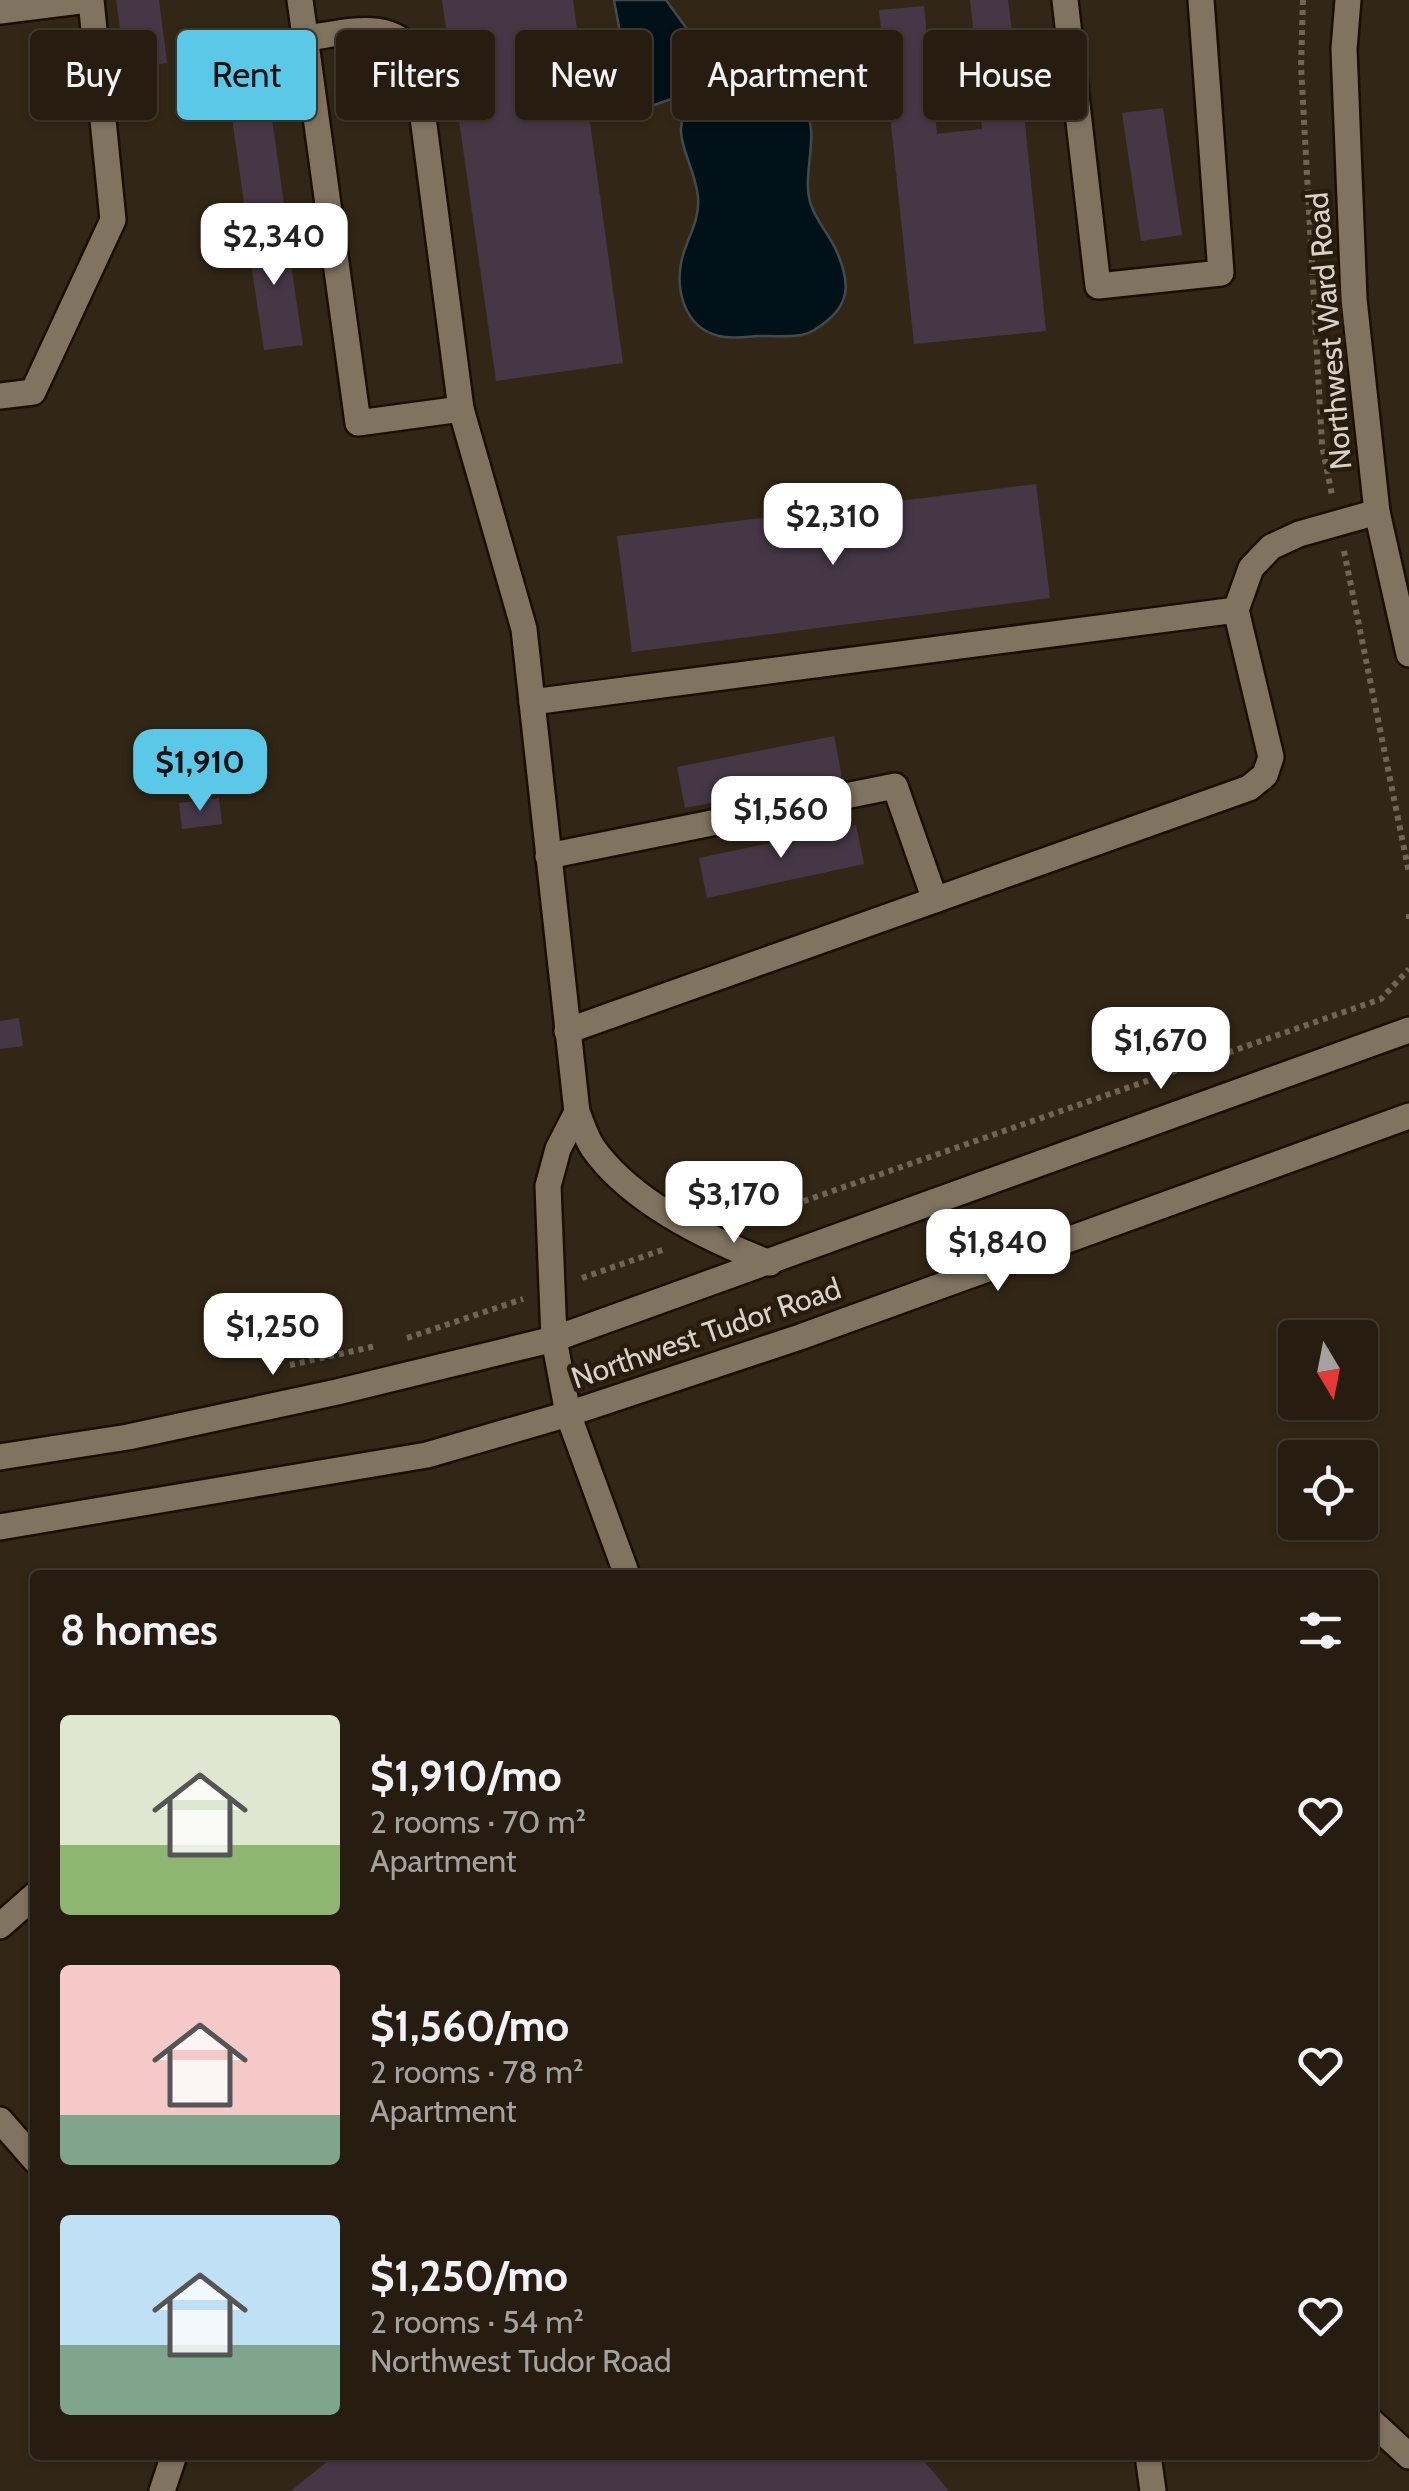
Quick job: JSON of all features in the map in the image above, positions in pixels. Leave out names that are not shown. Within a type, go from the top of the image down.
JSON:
[{"type":"street","points":[[0,11],[90,0],[113,220],[33,392],[0,396]]},
{"type":"street","points":[[300,0],[304,30]]},
{"type":"street","points":[[1066,0],[1098,286],[1221,273],[1201,0]]},
{"type":"street","name":"Northwest Ward Road","points":[[1348,0],[1344,50],[1354,299],[1377,512],[1409,654]]},
{"type":"street","points":[[316,37],[391,32],[407,42],[415,56],[461,409],[524,628],[576,1112],[591,1146],[612,1172],[639,1193],[726,1246],[770,1262]]},
{"type":"street","points":[[316,118],[358,423],[461,409]]},
{"type":"street","points":[[567,1031],[1249,788],[1265,775],[1271,757],[1236,610],[1251,568],[1271,548],[1300,534],[1377,512]]},
{"type":"street","points":[[532,702],[1236,610]]},
{"type":"street","points":[[548,856],[895,786],[935,900]]},
{"type":"street","name":"Northwest Tudor Road","points":[[0,1457],[128,1437],[554,1340],[1409,1030]]},
{"type":"street","points":[[576,1112],[558,1149],[548,1186],[554,1340],[568,1414],[625,1570]]},
{"type":"street","name":"Northwest Tudor Road","points":[[0,1527],[427,1455],[568,1414],[800,1337],[1409,1116]]},
{"type":"street","points":[[0,1926],[30,1899]]},
{"type":"street","points":[[0,2120],[30,2154]]},
{"type":"street","points":[[1378,2428],[1409,2456]]},
{"type":"street","points":[[162,2491],[172,2460]]},
{"type":"street","points":[[1149,2460],[1153,2491]]},
{"type":"path","points":[[1409,914],[1409,922]]},
{"type":"shaded area","points":[[614,0],[666,0],[688,30],[672,30],[672,99],[652,106],[652,30],[619,30]]},
{"type":"shaded area","points":[[809,120],[811,205],[837,252],[846,288],[836,312],[816,329],[797,336],[723,337],[707,331],[689,315],[681,292],[680,267],[696,220],[698,197],[681,123]]},
{"type":"building","points":[[116,0],[159,0],[167,63],[157,64],[157,30],[120,30]]},
{"type":"building","points":[[442,0],[573,0],[577,30],[515,30],[515,120],[590,120],[623,363],[496,381],[459,120],[495,120],[495,30],[446,30]]},
{"type":"building","points":[[970,0],[1008,0],[1012,30],[973,30]]},
{"type":"building","points":[[924,6],[923,120],[936,120],[937,134],[982,129],[981,120],[1025,120],[1046,331],[914,344],[891,120],[903,120],[903,30],[881,30],[879,10]]},
{"type":"building","points":[[1163,108],[1182,235],[1141,241],[1122,113]]},
{"type":"building","points":[[232,120],[272,120],[286,218],[247,224]]},
{"type":"building","points":[[285,225],[303,345],[264,350],[246,230]]},
{"type":"building","points":[[1036,484],[1050,598],[632,652],[617,536]]},
{"type":"building","points":[[834,736],[842,777],[685,808],[677,767]]},
{"type":"building","points":[[219,798],[222,824],[182,829],[179,803]]},
{"type":"building","points":[[856,825],[864,864],[707,898],[699,858]]},
{"type":"building","points":[[19,1018],[23,1046],[0,1049],[0,1021]]},
{"type":"building","points":[[329,2460],[923,2460],[949,2491],[291,2491]]}]
